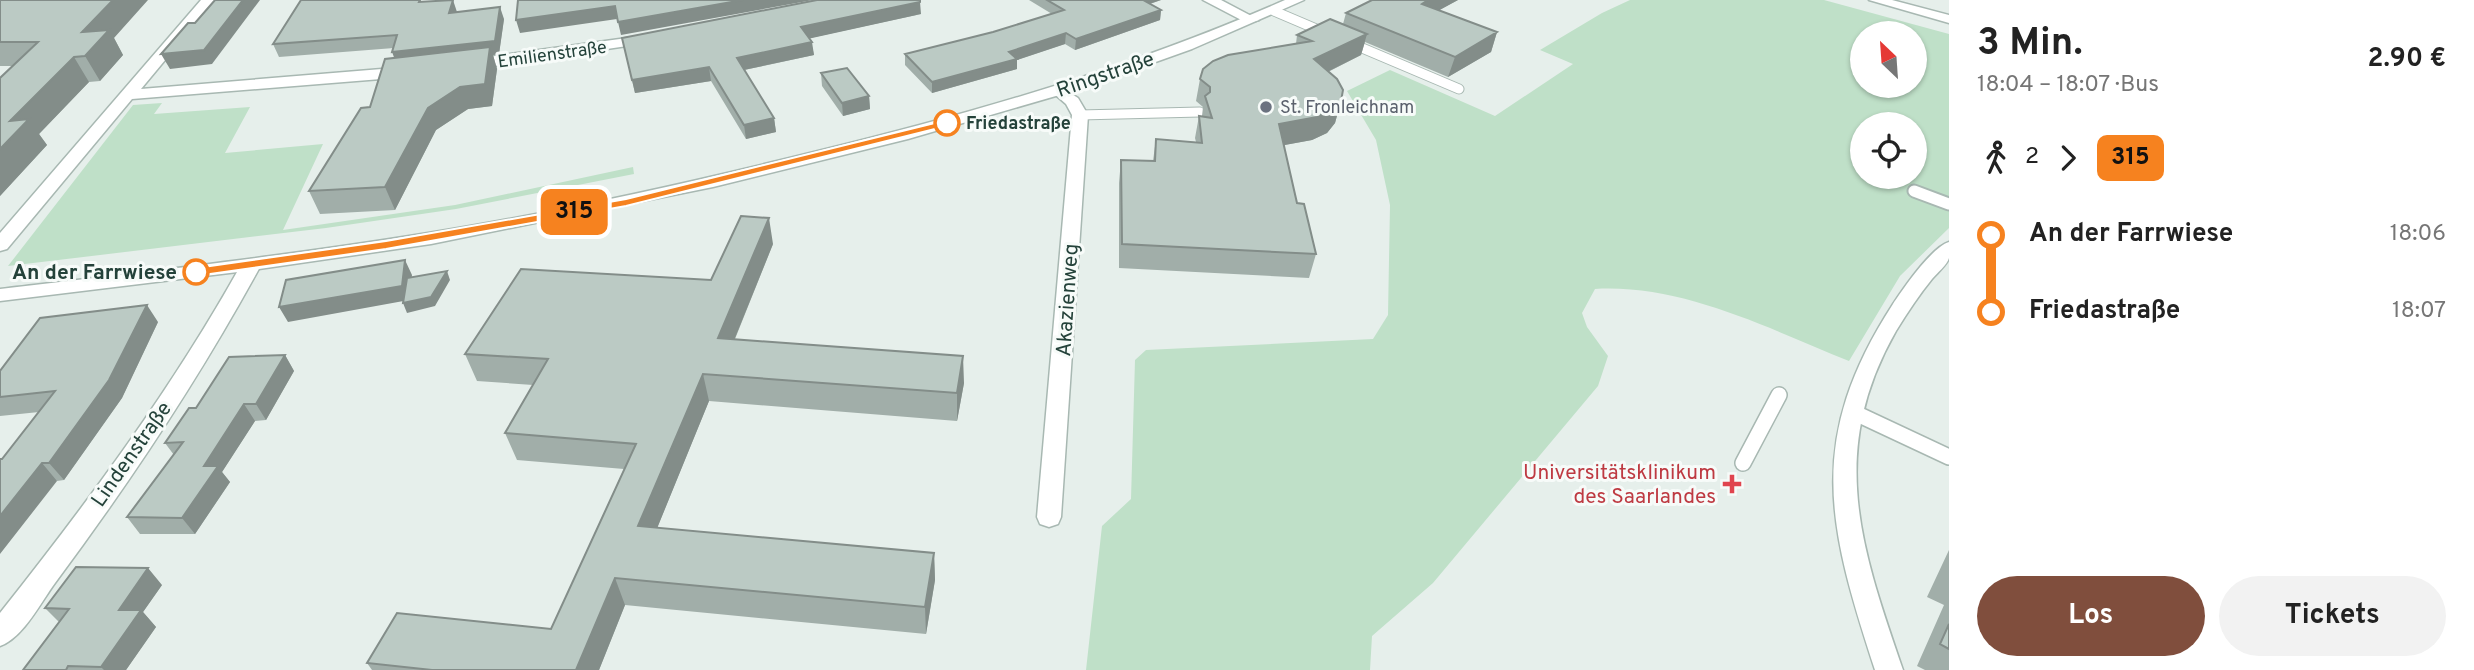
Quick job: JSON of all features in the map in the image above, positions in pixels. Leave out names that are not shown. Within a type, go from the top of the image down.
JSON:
[{"type":"street","points":[[0,245],[208,0]]},
{"type":"street","points":[[1210,0],[1252,20]]},
{"type":"street","name":"Ringstraße","points":[[0,295],[251,265],[488,229],[626,202],[906,135],[1059,91],[1252,20],[1297,0]]},
{"type":"street","points":[[1876,0],[1949,19]]},
{"type":"street","points":[[1916,0],[1949,9]]},
{"type":"street","name":"Emilienstraße","points":[[449,67],[663,36]]},
{"type":"street","points":[[126,95],[423,70]]},
{"type":"street","points":[[1059,91],[1072,101],[1080,115]]},
{"type":"street","name":"Akazienweg","points":[[1049,517],[1080,115]]},
{"type":"street","points":[[1889,670],[1871,615],[1844,500],[1845,460],[1853,412],[1866,368],[1883,334],[1916,283],[1946,256]]},
{"type":"street","name":"Lindenstraße","points":[[0,634],[140,444],[192,366],[251,265]]},
{"type":"lane","points":[[1273,11],[1459,89]]},
{"type":"lane","points":[[1080,115],[1199,113]]},
{"type":"lane","points":[[1914,191],[1949,204]]},
{"type":"lane","points":[[1743,463],[1779,395]]},
{"type":"lane","points":[[1853,412],[1949,457]]},
{"type":"green space","points":[[1630,0],[1824,0],[1901,21],[1850,21],[1850,98],[1927,98],[1927,28],[1949,34],[1949,228],[1900,276],[1849,361],[1757,323],[1693,301],[1628,289],[1595,289],[1582,313],[1587,327],[1608,356],[1598,386],[1433,583],[1372,636],[1370,670],[1086,670],[1102,526],[1131,499],[1135,360],[1146,350],[1373,339],[1388,315],[1390,205],[1376,140],[1347,91],[1390,70],[1495,116],[1573,64],[1540,50],[1602,13]]},
{"type":"green space","points":[[162,103],[154,114],[250,107],[225,153],[323,144],[283,230],[455,205],[633,167],[634,174],[456,209],[326,228],[8,266],[133,105]]},
{"type":"building","points":[[0,0],[113,0],[82,32],[109,30],[85,56],[74,57],[10,121],[29,119],[0,149],[0,78],[38,42],[0,42]]},
{"type":"building","points":[[215,0],[243,0],[204,50],[161,54],[188,23],[195,23]]},
{"type":"building","points":[[301,0],[453,0],[449,13],[500,7],[495,41],[392,52],[397,35],[273,44]]},
{"type":"building","points":[[518,0],[743,0],[618,22],[615,6],[516,20]]},
{"type":"building","points":[[817,0],[920,2],[801,27],[812,42],[737,58],[774,118],[744,125],[709,67],[632,80],[622,38]]},
{"type":"building","points":[[1047,0],[1143,0],[1161,10],[1076,39],[1066,33],[1009,52],[1017,59],[932,82],[905,54],[993,32],[1064,10]]},
{"type":"building","points":[[1372,0],[1428,0],[1422,4],[1497,32],[1455,57],[1346,13]]},
{"type":"building","points":[[1330,19],[1367,34],[1314,59],[1337,79],[1343,90],[1341,101],[1332,110],[1317,117],[1279,124],[1297,203],[1304,204],[1316,254],[1122,244],[1121,160],[1155,161],[1156,139],[1202,143],[1199,116],[1212,118],[1205,96],[1210,92],[1210,87],[1200,79],[1203,69],[1228,55],[1312,41],[1297,35]]},
{"type":"building","points":[[490,47],[485,84],[460,87],[428,108],[385,187],[309,191],[361,108],[370,107],[385,59]]},
{"type":"building","points":[[847,68],[869,96],[842,103],[821,73]]},
{"type":"building","points":[[741,216],[769,218],[718,338],[963,356],[957,393],[703,374],[638,526],[934,553],[925,607],[615,578],[576,670],[432,670],[367,663],[397,613],[551,629],[636,444],[505,433],[548,359],[465,354],[521,269],[711,280]]},
{"type":"building","points":[[405,260],[402,286],[279,307],[286,280]]},
{"type":"building","points":[[447,271],[431,297],[403,303],[407,278]]},
{"type":"building","points":[[147,305],[109,380],[49,463],[42,463],[0,516],[0,459],[55,391],[0,397],[0,371],[40,318]]},
{"type":"building","points":[[285,355],[256,404],[244,404],[204,466],[218,466],[182,518],[127,517],[183,442],[165,443],[189,408],[196,408],[229,357]]},
{"type":"building","points":[[76,567],[148,568],[119,610],[141,610],[101,667],[68,666],[66,670],[23,670],[69,609],[45,608]]},
{"type":"building","points":[[1949,624],[1949,649],[1940,644]]},
{"type":"bus line","name":"315","points":[[196,272],[488,229],[626,202],[696,187],[947,123]]},
{"type":"place","name":"St. Fronleichnam","points":[[1266,107]]},
{"type":"place","name":"Friedastraße","points":[[947,123]]},
{"type":"place","name":"An der Farrwiese","points":[[196,272]]},
{"type":"place","name":"Universitätsklinikum des Saarlandes","points":[[1732,484]]}]
